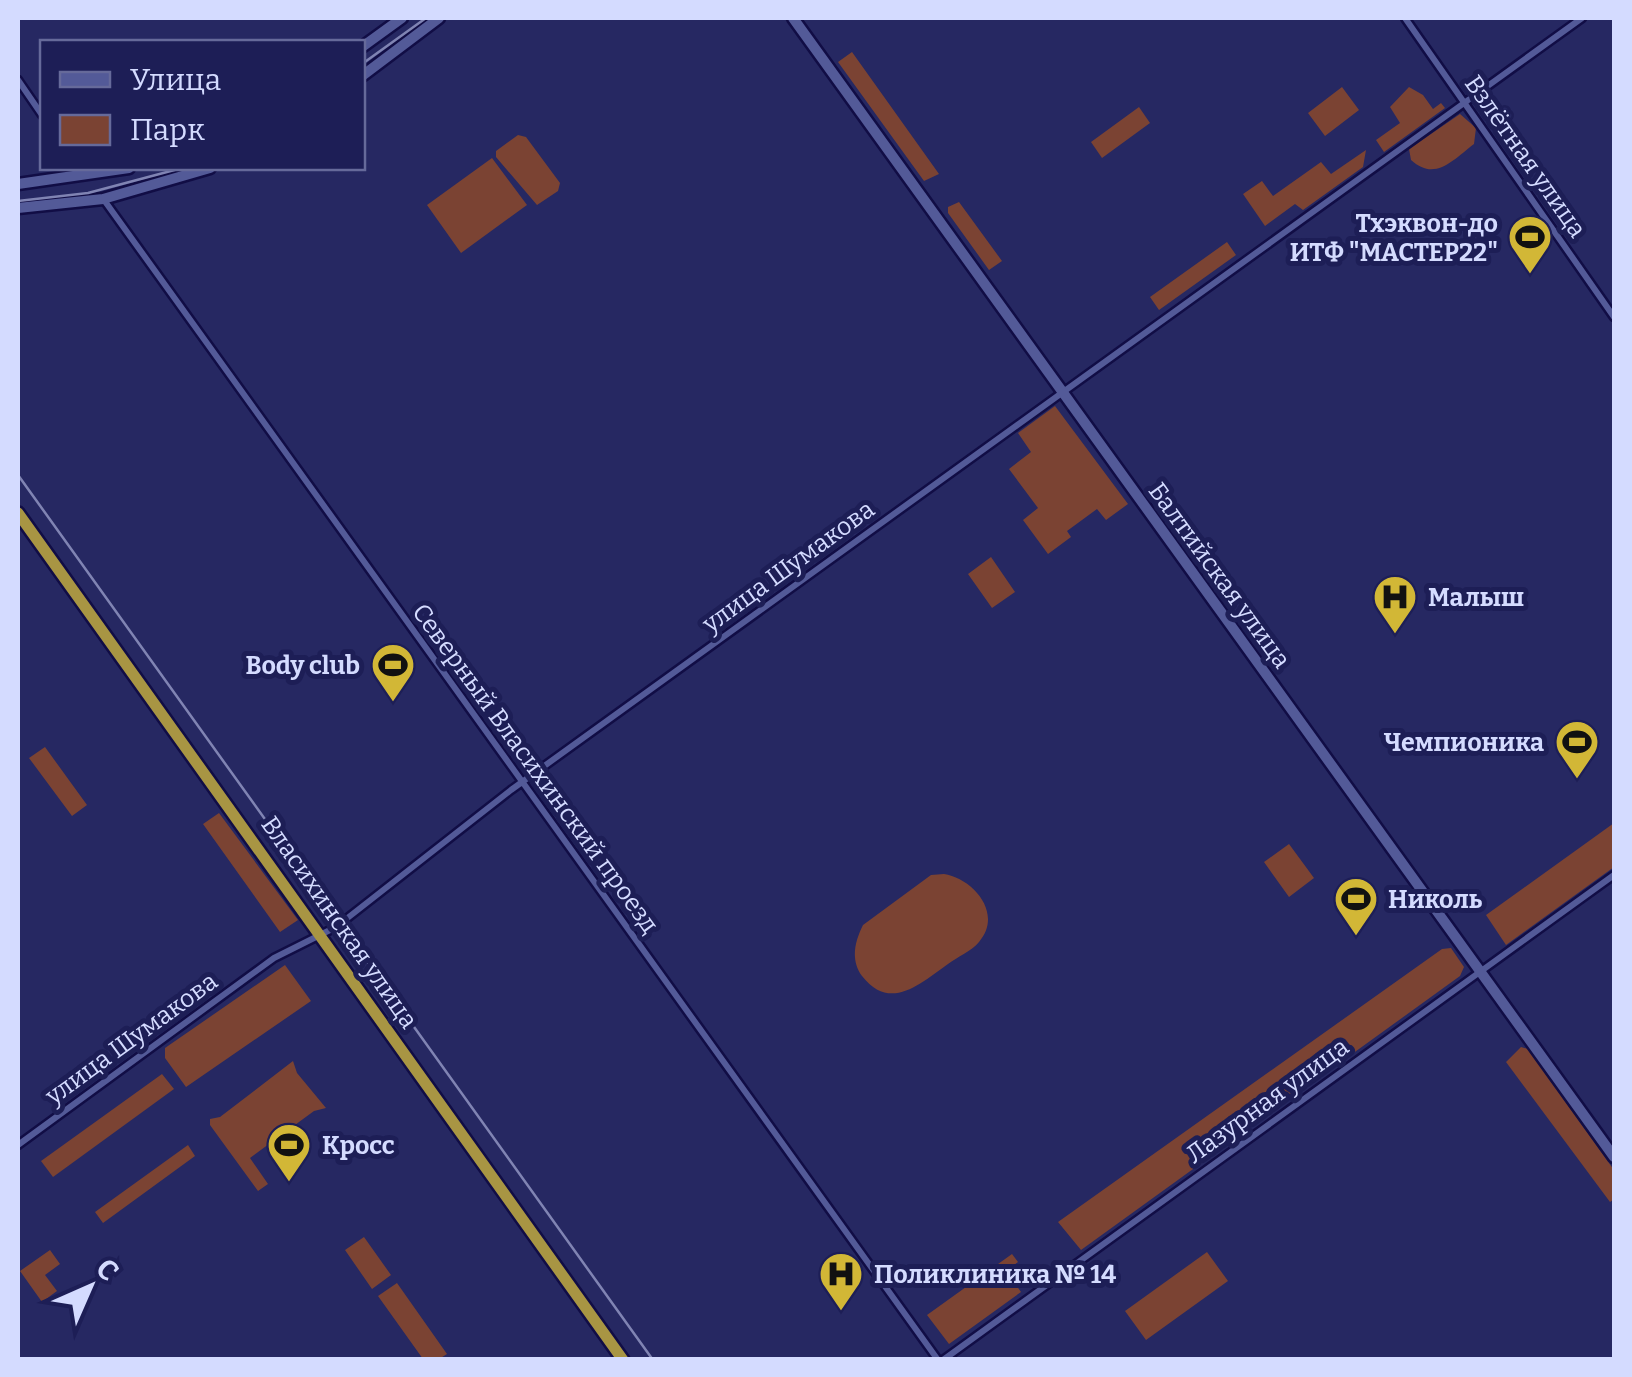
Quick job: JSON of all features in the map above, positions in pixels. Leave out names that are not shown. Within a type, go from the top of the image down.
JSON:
[{"type":"highway","name":"Власихинская улица","points":[[18,513],[623,1360]]},
{"type":"main road","points":[[365,44],[402,18]]},
{"type":"main road","points":[[365,74],[439,18]]},
{"type":"main road","name":"Балтийская улица","points":[[793,18],[1614,1157]]},
{"type":"main road","points":[[18,184],[109,170]]},
{"type":"main road","points":[[18,208],[103,199],[203,170]]},
{"type":"street","name":"Взлётная улица","points":[[1406,18],[1614,317]]},
{"type":"street","name":"улица Шумакова","points":[[18,1144],[274,958],[336,926],[521,783],[1582,18]]},
{"type":"street","points":[[18,80],[40,112]]},
{"type":"street","name":"Северный Власихинский проезд","points":[[103,199],[941,1360]]},
{"type":"street","name":"Лазурная улица","points":[[941,1360],[1614,875]]},
{"type":"green space","points":[[852,52],[939,174],[924,181],[838,62]]},
{"type":"green space","points":[[1342,87],[1359,110],[1325,136],[1308,113]]},
{"type":"green space","points":[[1409,87],[1423,95],[1433,109],[1441,103],[1445,108],[1384,152],[1376,140],[1400,123],[1390,107]]},
{"type":"green space","points":[[1139,107],[1150,123],[1102,158],[1091,142]]},
{"type":"green space","points":[[1460,114],[1476,128],[1474,144],[1436,169],[1411,160],[1409,149]]},
{"type":"green space","points":[[518,135],[526,137],[560,183],[558,191],[537,205],[496,157],[496,151]]},
{"type":"green space","points":[[1366,150],[1363,167],[1303,210],[1295,204],[1265,226],[1243,194],[1262,181],[1273,196],[1321,162],[1331,174]]},
{"type":"green space","points":[[492,158],[527,205],[461,253],[427,205]]},
{"type":"green space","points":[[959,202],[1002,261],[989,270],[948,213],[948,207]]},
{"type":"green space","points":[[1227,242],[1236,255],[1159,310],[1150,297]]},
{"type":"green space","points":[[1055,406],[1128,504],[1106,520],[1097,509],[1067,531],[1071,537],[1048,554],[1023,520],[1038,508],[1009,469],[1031,452],[1018,433]]},
{"type":"green space","points":[[991,557],[1015,592],[992,608],[968,574]]},
{"type":"green space","points":[[45,747],[87,805],[72,816],[29,758]]},
{"type":"green space","points":[[219,813],[298,920],[280,932],[203,824]]},
{"type":"green space","points":[[1614,823],[1614,867],[1506,945],[1486,915]]},
{"type":"green space","points":[[1289,844],[1314,878],[1289,897],[1264,862]]},
{"type":"green space","points":[[944,874],[965,882],[981,899],[988,920],[986,931],[972,948],[916,986],[894,993],[873,987],[858,970],[855,957],[863,925],[931,875]]},
{"type":"green space","points":[[1451,948],[1464,967],[1460,976],[1081,1250],[1058,1222],[1442,949]]},
{"type":"green space","points":[[285,965],[311,1001],[186,1087],[165,1058],[165,1048]]},
{"type":"green space","points":[[1521,1047],[1528,1049],[1614,1170],[1614,1199],[1610,1202],[1506,1062]]},
{"type":"green space","points":[[293,1061],[297,1073],[326,1108],[314,1111],[250,1158],[268,1184],[258,1191],[210,1125],[210,1119],[220,1117]]},
{"type":"green space","points":[[162,1074],[174,1089],[53,1177],[41,1161]]},
{"type":"green space","points":[[188,1145],[195,1156],[103,1223],[95,1212]]},
{"type":"green space","points":[[364,1237],[391,1275],[372,1289],[345,1250]]},
{"type":"green space","points":[[50,1250],[60,1264],[45,1275],[57,1291],[42,1302],[20,1271]]},
{"type":"green space","points":[[1207,1252],[1228,1281],[1146,1340],[1125,1311]]},
{"type":"green space","points":[[1012,1254],[1018,1262],[1006,1271],[1021,1292],[949,1344],[927,1315]]},
{"type":"green space","points":[[397,1283],[447,1354],[439,1359],[423,1359],[378,1296]]},
{"type":"tram line","points":[[365,62],[426,18]]},
{"type":"tram line","points":[[18,201],[88,193],[174,170]]},
{"type":"tram line","points":[[18,475],[653,1360]]},
{"type":"place","name":"Тхэквон-до ИТФ \"МАСТЕР22\"","points":[[1530,275]]},
{"type":"place","name":"Малыш","points":[[1395,635]]},
{"type":"place","name":"Body club","points":[[393,703]]},
{"type":"place","name":"Чемпионика","points":[[1577,780]]},
{"type":"place","name":"Николь","points":[[1356,937]]},
{"type":"place","name":"Кросс","points":[[289,1183]]},
{"type":"place","name":"Поликлиника № 14","points":[[841,1312]]}]
